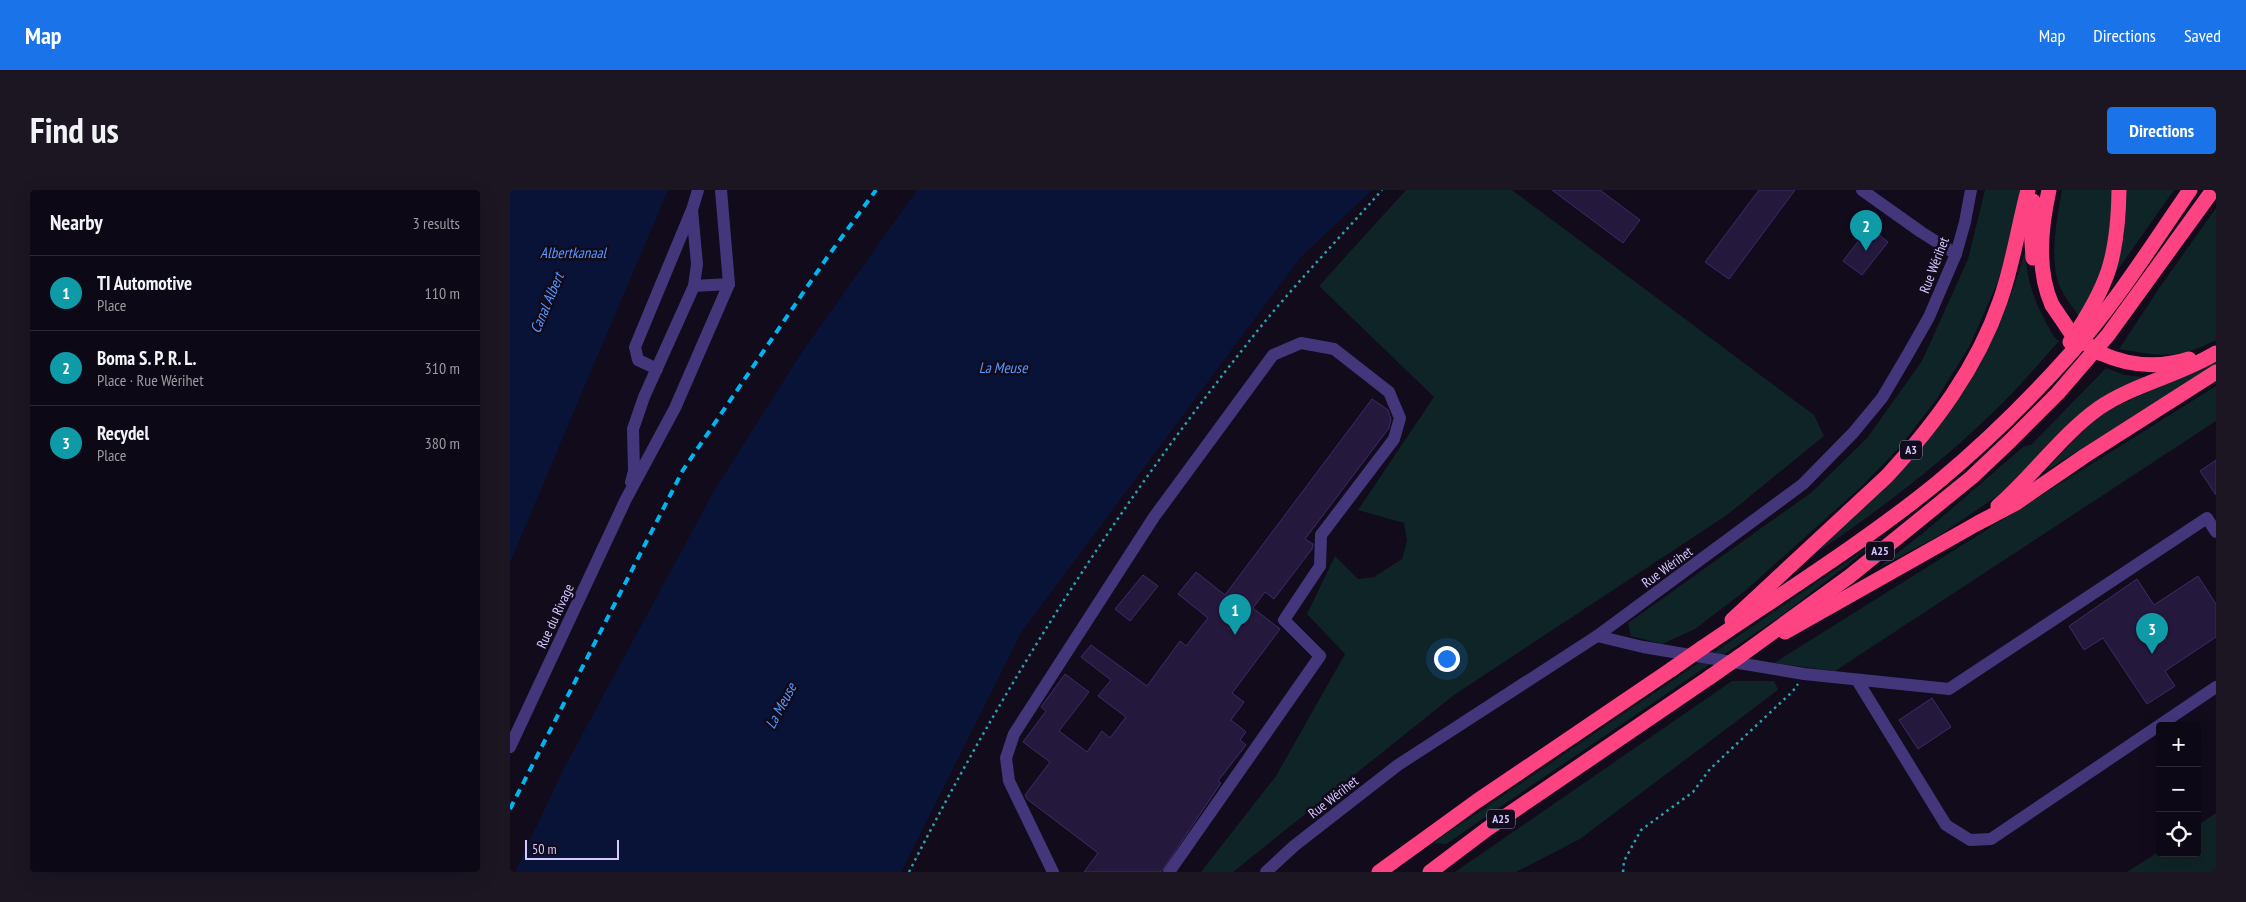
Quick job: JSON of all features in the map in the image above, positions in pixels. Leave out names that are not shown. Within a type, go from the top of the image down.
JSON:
[{"type":"highway","name":"A3","points":[[1702,648],[1887,476],[1907,455],[1943,409],[1971,366],[1992,323],[2009,270],[2028,190]]},
{"type":"highway","points":[[2033,190],[2031,228],[2034,269],[2064,324],[2079,340],[2100,353],[2124,362],[2140,365],[2163,365],[2184,361],[2216,349]]},
{"type":"highway","points":[[2049,190],[2042,241],[2042,268],[2049,298]]},
{"type":"highway","points":[[2042,385],[2090,312],[2104,284],[2115,246],[2119,190]]},
{"type":"highway","name":"A25","points":[[1379,872],[1477,801],[1672,669],[1911,503],[1995,431],[2042,385],[2102,316],[2190,190]]},
{"type":"highway","name":"A25","points":[[1430,872],[1487,829],[1742,655],[1850,576],[1972,476],[2058,393],[2108,335],[2214,190]]},
{"type":"highway","points":[[1978,523],[2020,487],[2075,429],[2101,407],[2199,363],[2216,353]]},
{"type":"highway","points":[[1742,655],[1814,618],[1978,523],[2016,504],[2086,455],[2216,372]]},
{"type":"street","points":[[657,369],[638,360],[635,347],[692,210],[698,190]]},
{"type":"street","points":[[626,499],[676,408],[729,284],[721,190]]},
{"type":"street","points":[[1862,190],[1921,232],[1956,254]]},
{"type":"street","name":"Rue Wérihet","points":[[1266,872],[1294,846],[1398,765],[1597,636],[1781,503],[1803,484],[1853,433],[1882,398],[1908,354],[1929,317],[1956,254],[1966,222],[1971,190]]},
{"type":"street","points":[[626,499],[634,471],[633,429],[644,397],[694,286],[697,264],[692,210]]},
{"type":"street","points":[[694,286],[729,284]]},
{"type":"street","points":[[1053,872],[1009,781],[1006,758],[1014,734],[1154,517],[1273,355],[1301,343],[1334,349],[1389,392],[1400,418],[1394,439],[1321,534],[1320,566],[1284,620],[1320,656],[1170,872]]},
{"type":"street","name":"Rue du Rivage","points":[[510,747],[626,499]]},
{"type":"street","points":[[1597,636],[1643,647],[1804,674],[1949,690],[2206,518],[2216,532]]},
{"type":"street","points":[[1857,680],[1946,826],[1970,840],[1992,839],[2216,687]]},
{"type":"path","points":[[909,872],[1023,665],[1133,497],[1247,343],[1382,190]]},
{"type":"path","points":[[1623,872],[1624,860],[1641,830],[1693,792],[1710,769],[1794,691],[1804,674]]},
{"type":"green space","points":[[1406,190],[1512,190],[1814,415],[1824,436],[1727,515],[1454,695],[1233,872],[1201,872],[1276,776],[1345,654],[1307,614],[1335,556],[1358,579],[1374,577],[1402,559],[1407,541],[1404,523],[1358,510],[1434,397],[1319,286]]},
{"type":"green space","points":[[1985,190],[2021,190],[2010,243],[1997,284],[1969,347],[1936,400],[1899,448],[1861,487],[1745,591],[1695,629],[1662,644],[1631,636],[1628,623],[1812,492],[1867,438],[1922,361],[1968,259]]},
{"type":"green space","points":[[2062,190],[2113,190],[2113,217],[2100,282],[2080,318],[2061,289],[2055,266],[2055,240]]},
{"type":"green space","points":[[2125,190],[2174,190],[2114,275],[2124,238]]},
{"type":"green space","points":[[2216,208],[2216,340],[2190,351],[2168,355],[2119,349],[2162,284]]},
{"type":"green space","points":[[2025,251],[2028,276],[2034,296],[2054,337],[2059,341],[2005,400],[1966,438],[1881,507],[1813,555],[1907,465],[1993,333],[2013,290]]},
{"type":"green space","points":[[2216,360],[2216,365],[2044,472],[2088,425],[2107,411]]},
{"type":"green space","points":[[2106,368],[2125,375],[2143,377],[2143,379],[1996,497],[1940,535],[1877,569],[1928,529],[2023,447],[2032,444]]},
{"type":"green space","points":[[2216,386],[2216,421],[1835,671],[1774,663]]},
{"type":"green space","points":[[1878,541],[1785,613],[1446,844],[1433,843]]},
{"type":"green space","points":[[1732,681],[1774,681],[1778,690],[1580,839],[1516,872],[1455,872]]},
{"type":"green space","points":[[2216,813],[2216,872],[2127,872],[2156,854],[2156,857],[2201,857],[2201,823]]},
{"type":"water","name":"Albertkanaal","points":[[510,190],[668,190],[510,562]]},
{"type":"water","name":"La Meuse","points":[[917,190],[1372,190],[1301,257],[1022,631],[901,872],[515,872],[564,768],[714,491],[800,355]]},
{"type":"building","points":[[1552,190],[1600,190],[1640,220],[1623,243]]},
{"type":"building","points":[[1759,190],[1795,190],[1729,279],[1705,262]]},
{"type":"building","points":[[1869,227],[1888,242],[1862,275],[1843,261]]},
{"type":"building","points":[[1372,399],[1388,410],[1391,419],[1389,428],[1305,539],[1313,544],[1312,549],[1274,599],[1265,592],[1253,608],[1280,629],[1232,693],[1244,702],[1231,720],[1246,732],[1240,740],[1246,745],[1218,781],[1221,783],[1161,872],[1084,872],[1098,853],[1027,799],[1025,795],[1050,762],[1023,742],[1046,711],[1041,707],[1065,674],[1089,692],[1059,731],[1087,752],[1102,731],[1110,738],[1126,717],[1098,696],[1111,680],[1081,657],[1091,645],[1147,686],[1180,641],[1186,646],[1208,618],[1178,594],[1196,572],[1225,595]]},
{"type":"building","points":[[2216,460],[2216,495],[2200,471]]},
{"type":"building","points":[[1143,575],[1158,586],[1130,621],[1115,609]]},
{"type":"building","points":[[2198,576],[2216,604],[2216,637],[2165,671],[2175,686],[2147,704],[2103,638],[2084,650],[2069,626],[2137,579],[2154,605]]},
{"type":"building","points":[[1932,698],[1951,727],[1918,749],[1899,720]]},
{"type":"railway","points":[[510,809],[683,470],[826,259],[876,190]]},
{"type":"place","name":"Boma S. P. R. L.","points":[[1866,251]]},
{"type":"place","name":"TI Automotive","points":[[1235,635]]},
{"type":"place","name":"Recydel","points":[[2152,654]]},
{"type":"water label","name":"Canal Albert","points":[[547,303]]}]
